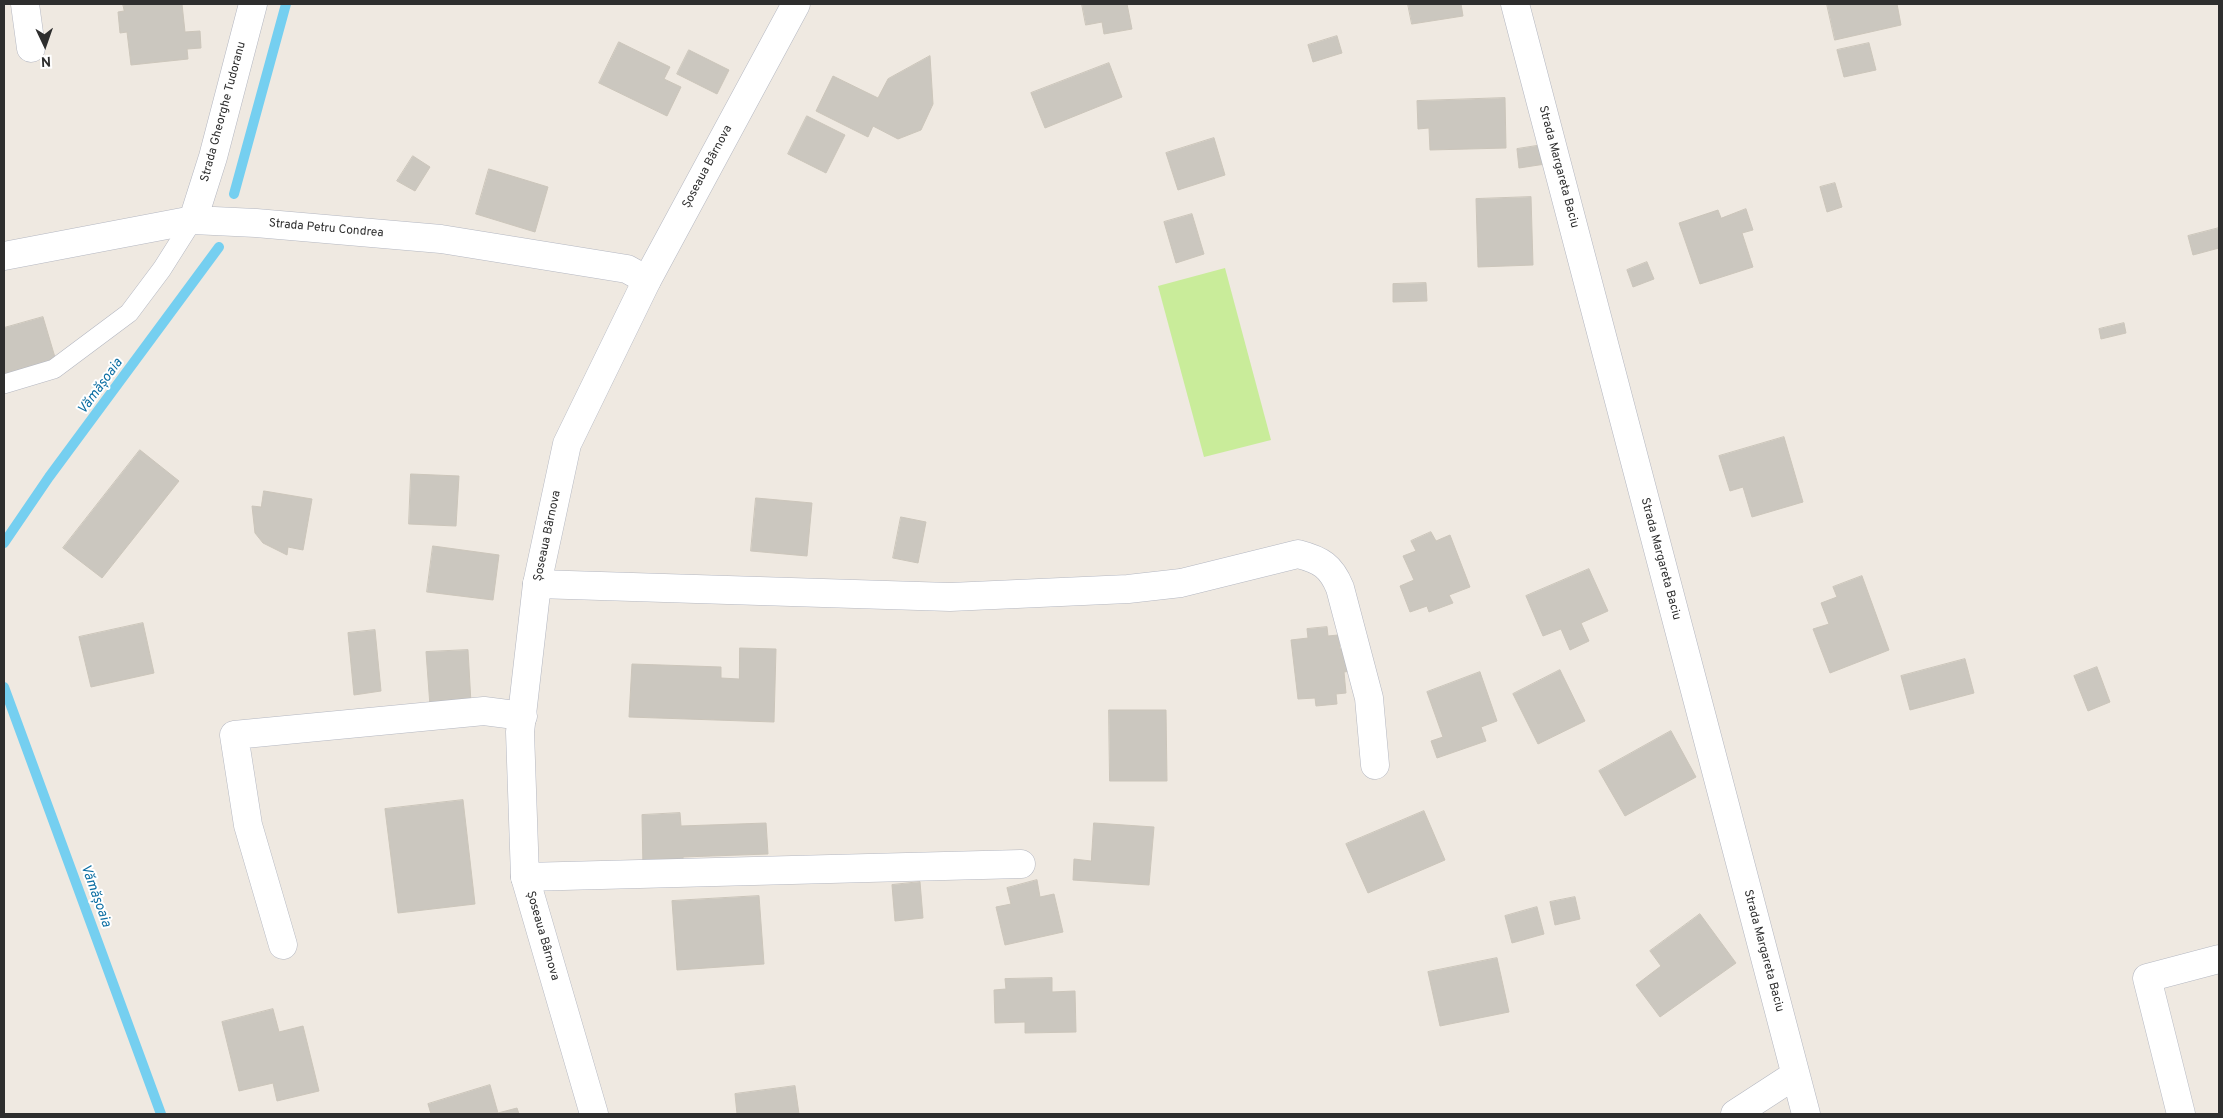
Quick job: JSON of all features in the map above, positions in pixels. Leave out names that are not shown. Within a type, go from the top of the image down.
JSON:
[{"type":"street","points":[[25,4],[31,48]]},
{"type":"street","name":"Strada Gheorghe Tudoranu","points":[[193,220],[213,157],[253,4]]},
{"type":"street","name":"Șoseaua Bârnova","points":[[594,1114],[525,877],[520,732],[537,584],[567,444],[647,280],[796,4]]},
{"type":"street","name":"Strada Margareta Baciu","points":[[1515,4],[1806,1114]]},
{"type":"street","name":"Strada Petru Condrea","points":[[4,256],[193,220],[256,223],[441,240],[627,269],[647,280]]},
{"type":"street","points":[[537,584],[950,597],[1128,589],[1181,583],[1298,554],[1316,558],[1333,573],[1340,588],[1369,698],[1375,765]]},
{"type":"street","points":[[283,945],[248,825],[234,735],[484,711],[523,716]]},
{"type":"street","points":[[525,877],[1021,864]]},
{"type":"street","points":[[2181,1114],[2147,978],[2219,959]]},
{"type":"street","points":[[1735,1114],[1795,1075]]},
{"type":"lane","points":[[4,384],[54,370],[129,313],[162,269],[193,220]]},
{"type":"green space","points":[[1225,268],[1271,440],[1204,457],[1158,286]]},
{"type":"building","points":[[123,4],[182,4],[185,32],[200,31],[201,48],[187,49],[188,59],[131,65],[127,32],[120,33],[118,12],[124,11]]},
{"type":"building","points":[[1082,4],[1127,4],[1132,29],[1104,34],[1102,22],[1086,25]]},
{"type":"building","points":[[1408,4],[1461,4],[1463,16],[1412,24]]},
{"type":"building","points":[[1827,4],[1897,4],[1901,25],[1835,40]]},
{"type":"building","points":[[1337,36],[1342,53],[1313,62],[1308,45]]},
{"type":"building","points":[[619,42],[670,67],[664,79],[681,87],[667,116],[599,83]]},
{"type":"building","points":[[1869,43],[1876,70],[1844,77],[1837,50]]},
{"type":"building","points":[[689,50],[729,70],[717,94],[677,74]]},
{"type":"building","points":[[930,56],[933,104],[921,130],[898,139],[873,126],[868,137],[816,111],[833,76],[878,98],[888,79]]},
{"type":"building","points":[[1109,63],[1122,97],[1045,128],[1031,93]]},
{"type":"building","points":[[1505,98],[1506,148],[1430,150],[1429,128],[1418,129],[1417,101]]},
{"type":"building","points":[[807,116],[845,135],[826,173],[788,154]]},
{"type":"building","points":[[1214,138],[1225,175],[1178,190],[1166,153]]},
{"type":"building","points":[[1549,144],[1552,163],[1519,168],[1517,149]]},
{"type":"building","points":[[413,156],[430,167],[415,191],[397,181]]},
{"type":"building","points":[[489,169],[548,187],[535,232],[476,214]]},
{"type":"building","points":[[1835,183],[1842,207],[1827,212],[1820,187]]},
{"type":"building","points":[[1531,197],[1533,265],[1478,267],[1476,199]]},
{"type":"building","points":[[1746,209],[1753,230],[1742,233],[1753,267],[1700,284],[1679,223],[1718,210],[1721,218]]},
{"type":"building","points":[[1192,214],[1204,254],[1176,263],[1164,222]]},
{"type":"building","points":[[2219,228],[2219,248],[2193,255],[2188,236]]},
{"type":"building","points":[[1647,262],[1654,279],[1633,287],[1627,270]]},
{"type":"building","points":[[1426,283],[1427,301],[1393,302],[1393,284]]},
{"type":"building","points":[[43,317],[57,364],[4,379],[4,328]]},
{"type":"building","points":[[2124,323],[2126,333],[2101,339],[2099,329]]},
{"type":"building","points":[[1784,437],[1803,502],[1752,517],[1743,487],[1730,491],[1719,456]]},
{"type":"building","points":[[140,450],[179,481],[102,578],[63,548]]},
{"type":"building","points":[[411,474],[459,476],[456,526],[409,524]]},
{"type":"building","points":[[264,491],[312,499],[303,550],[288,547],[287,555],[263,543],[255,533],[252,506],[261,507]]},
{"type":"building","points":[[756,498],[812,503],[807,556],[751,551]]},
{"type":"building","points":[[901,517],[926,522],[918,563],[893,558]]},
{"type":"building","points":[[1431,532],[1436,541],[1450,535],[1470,587],[1449,595],[1453,603],[1429,612],[1427,606],[1410,612],[1400,586],[1414,580],[1403,556],[1416,551],[1411,541]]},
{"type":"building","points":[[433,546],[499,555],[493,600],[427,592]]},
{"type":"building","points":[[1589,569],[1608,611],[1581,623],[1589,641],[1570,650],[1561,629],[1543,636],[1526,596]]},
{"type":"building","points":[[1862,576],[1889,650],[1830,673],[1813,629],[1829,624],[1821,603],[1837,597],[1833,587]]},
{"type":"building","points":[[143,623],[154,673],[91,687],[79,637]]},
{"type":"building","points":[[1327,627],[1328,636],[1338,635],[1340,649],[1348,648],[1351,671],[1344,672],[1346,693],[1336,694],[1337,704],[1316,706],[1315,698],[1298,699],[1291,640],[1308,638],[1307,629]]},
{"type":"building","points":[[375,630],[381,691],[354,695],[348,633]]},
{"type":"building","points":[[740,648],[776,649],[774,722],[629,717],[632,664],[721,667],[721,678],[739,679]]},
{"type":"building","points":[[468,650],[471,703],[430,706],[426,652]]},
{"type":"building","points":[[1965,659],[1974,693],[1910,710],[1901,676]]},
{"type":"building","points":[[2097,667],[2110,702],[2088,711],[2074,676]]},
{"type":"building","points":[[1560,670],[1585,721],[1538,744],[1513,694]]},
{"type":"building","points":[[1480,672],[1497,721],[1481,727],[1486,741],[1437,758],[1431,741],[1443,737],[1427,692]]},
{"type":"building","points":[[1109,710],[1166,710],[1167,781],[1110,781]]},
{"type":"building","points":[[1671,731],[1696,777],[1625,816],[1599,771]]},
{"type":"building","points":[[463,800],[475,904],[398,913],[385,809]]},
{"type":"building","points":[[1424,811],[1445,860],[1368,893],[1346,844]]},
{"type":"building","points":[[680,813],[681,826],[766,823],[768,854],[683,857],[683,867],[643,869],[642,815]]},
{"type":"building","points":[[1094,823],[1154,827],[1149,885],[1073,880],[1074,859],[1091,861]]},
{"type":"building","points":[[1037,880],[1040,897],[1054,894],[1063,932],[1005,945],[996,907],[1011,904],[1007,888]]},
{"type":"building","points":[[920,882],[923,918],[895,921],[892,885]]},
{"type":"building","points":[[759,896],[764,964],[677,970],[672,901]]},
{"type":"building","points":[[1575,897],[1580,919],[1555,925],[1550,902]]},
{"type":"building","points":[[1537,907],[1544,934],[1512,943],[1505,916]]},
{"type":"building","points":[[1700,914],[1736,963],[1660,1017],[1636,985],[1661,966],[1650,951]]},
{"type":"building","points":[[1497,958],[1509,1012],[1440,1026],[1428,972]]},
{"type":"building","points":[[1052,978],[1052,992],[1075,991],[1076,1032],[1025,1033],[1025,1022],[995,1023],[994,990],[1006,989],[1005,979]]},
{"type":"building","points":[[273,1009],[279,1032],[303,1026],[319,1091],[277,1101],[273,1083],[239,1091],[222,1022]]},
{"type":"building","points":[[490,1085],[498,1113],[517,1108],[519,1114],[431,1114],[428,1104]]},
{"type":"building","points":[[795,1086],[799,1114],[737,1114],[735,1094]]},
{"type":"waterway","name":"Vămășoaia","points":[[234,194],[286,4]]},
{"type":"waterway","name":"Vămășoaia","points":[[4,543],[49,477],[219,247]]},
{"type":"waterway","name":"Vămășoaia","points":[[4,687],[161,1114]]}]
